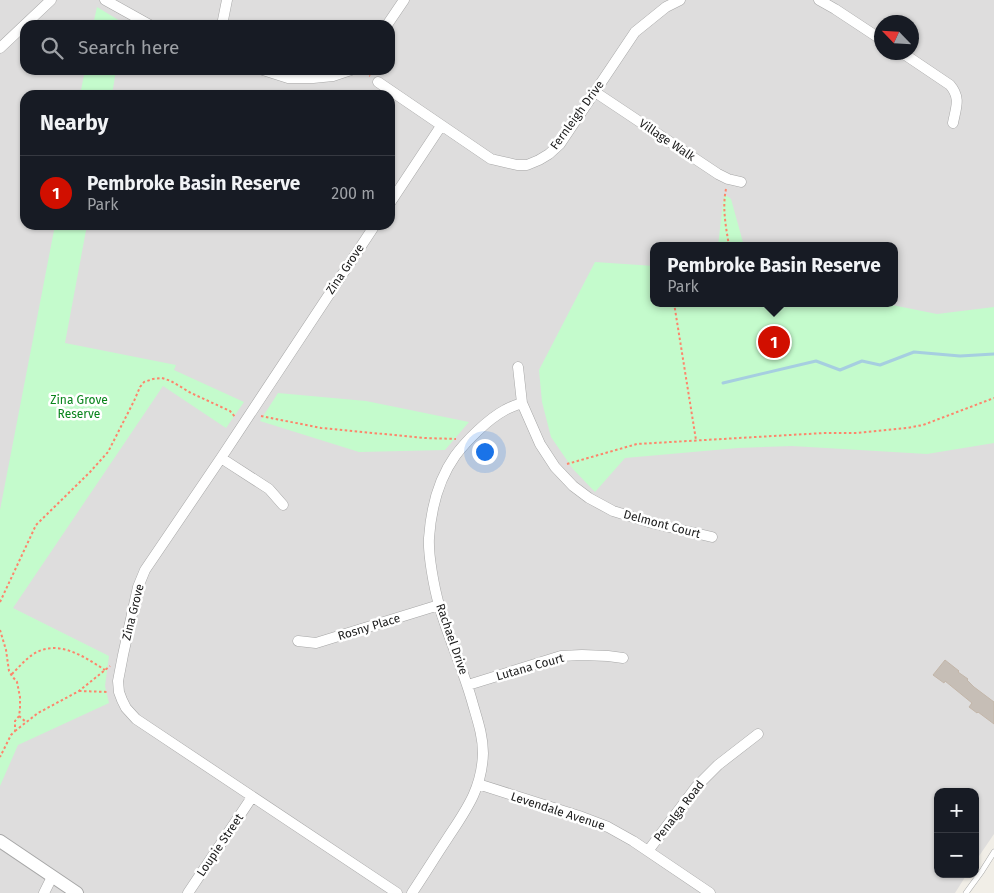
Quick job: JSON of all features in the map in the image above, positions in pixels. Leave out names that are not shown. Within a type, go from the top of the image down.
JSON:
[{"type":"street","points":[[30,20],[51,0]]},
{"type":"street","points":[[105,0],[141,20]]},
{"type":"street","points":[[223,20],[227,0]]},
{"type":"street","points":[[390,20],[404,0]]},
{"type":"street","name":"Fernleigh Drive","points":[[395,94],[491,160],[527,165],[549,154],[560,144],[635,32],[666,7],[680,0]]},
{"type":"street","points":[[819,0],[874,35]]},
{"type":"street","points":[[0,48],[20,29]]},
{"type":"street","points":[[913,60],[950,85],[955,91],[958,99],[953,123]]},
{"type":"street","points":[[279,75],[288,78],[313,78],[336,75]]},
{"type":"street","name":"Fernleigh Drive","points":[[378,82],[389,90]]},
{"type":"street","name":"Village Walk","points":[[595,92],[718,174],[728,179],[742,182]]},
{"type":"street","points":[[395,195],[441,126]]},
{"type":"street","name":"Zina Grove","points":[[119,692],[118,681],[122,655],[138,586],[145,570],[372,230]]},
{"type":"street","name":"Delmont Court","points":[[518,367],[522,403],[540,444],[555,467],[573,486],[589,498],[613,511],[652,523],[712,537]]},
{"type":"street","name":"Rachael Drive","points":[[412,893],[470,804],[482,768],[483,752],[482,735],[468,685],[439,605],[432,571],[429,539],[435,499],[449,465],[465,443],[499,413],[522,403]]},
{"type":"street","points":[[221,458],[270,489],[283,505]]},
{"type":"street","name":"Rosny Place","points":[[298,641],[316,643],[439,605]]},
{"type":"street","name":"Lutana Court","points":[[468,685],[561,656],[582,655],[623,658]]},
{"type":"street","points":[[119,692],[126,708],[136,719],[397,893]]},
{"type":"street","name":"Penalga Road","points":[[648,851],[696,787],[718,765],[758,734]]},
{"type":"street","name":"Levendale Avenue","points":[[478,784],[608,827],[648,851],[710,893]]},
{"type":"street","name":"Loupie Street","points":[[188,893],[252,797]]},
{"type":"street","points":[[0,841],[77,893]]},
{"type":"street","points":[[44,893],[52,877]]},
{"type":"lane","points":[[966,893],[994,852]]},
{"type":"path","points":[[724,199],[728,242]]},
{"type":"path","points":[[675,307],[696,440]]},
{"type":"path","points":[[0,602],[36,525],[108,452],[144,382],[162,378],[171,380],[190,393],[230,411],[243,422],[257,416],[263,416],[321,428],[425,438],[455,438],[465,443]]},
{"type":"path","points":[[555,467],[637,444],[824,433],[857,433],[907,428],[923,425],[994,398]]},
{"type":"path","points":[[0,630],[11,675],[17,682],[20,697],[19,716],[15,721],[15,730]]},
{"type":"path","points":[[11,675],[32,655],[47,648],[60,648],[81,655],[105,670]]},
{"type":"path","points":[[0,757],[15,730],[38,713],[79,691],[122,655]]},
{"type":"path","points":[[79,691],[119,692]]},
{"type":"path","points":[[19,716],[26,722]]},
{"type":"shaded area","points":[[0,0],[994,0],[994,834],[979,856],[979,788],[934,788],[934,878],[964,878],[955,893],[0,893]]},
{"type":"green space","points":[[97,7],[118,20],[94,20]]},
{"type":"green space","points":[[84,75],[115,75],[113,90],[81,90]]},
{"type":"green space","points":[[724,194],[731,199],[743,242],[718,242]]},
{"type":"green space","name":"Zina Grove Reserve","points":[[54,230],[86,230],[65,343],[176,365],[174,370],[244,402],[226,428],[163,386],[13,608],[109,656],[105,686],[109,703],[18,745],[0,786],[0,510]]},
{"type":"green space","points":[[595,262],[650,266],[650,307],[898,306],[937,314],[994,307],[994,443],[927,454],[792,446],[738,448],[625,458],[595,492],[573,469],[551,437],[542,402],[539,370]]},
{"type":"green space","points":[[278,393],[366,401],[469,422],[445,450],[359,452],[260,421]]},
{"type":"building","points":[[945,660],[968,679],[974,687],[994,702],[994,724],[969,707],[972,703],[945,681],[944,683],[933,675]]},
{"type":"waterway","points":[[723,383],[816,361],[840,370],[862,361],[880,365],[914,352],[960,356],[994,354]]},
{"type":"place","name":"Pembroke Basin Reserve","points":[[774,342]]}]
